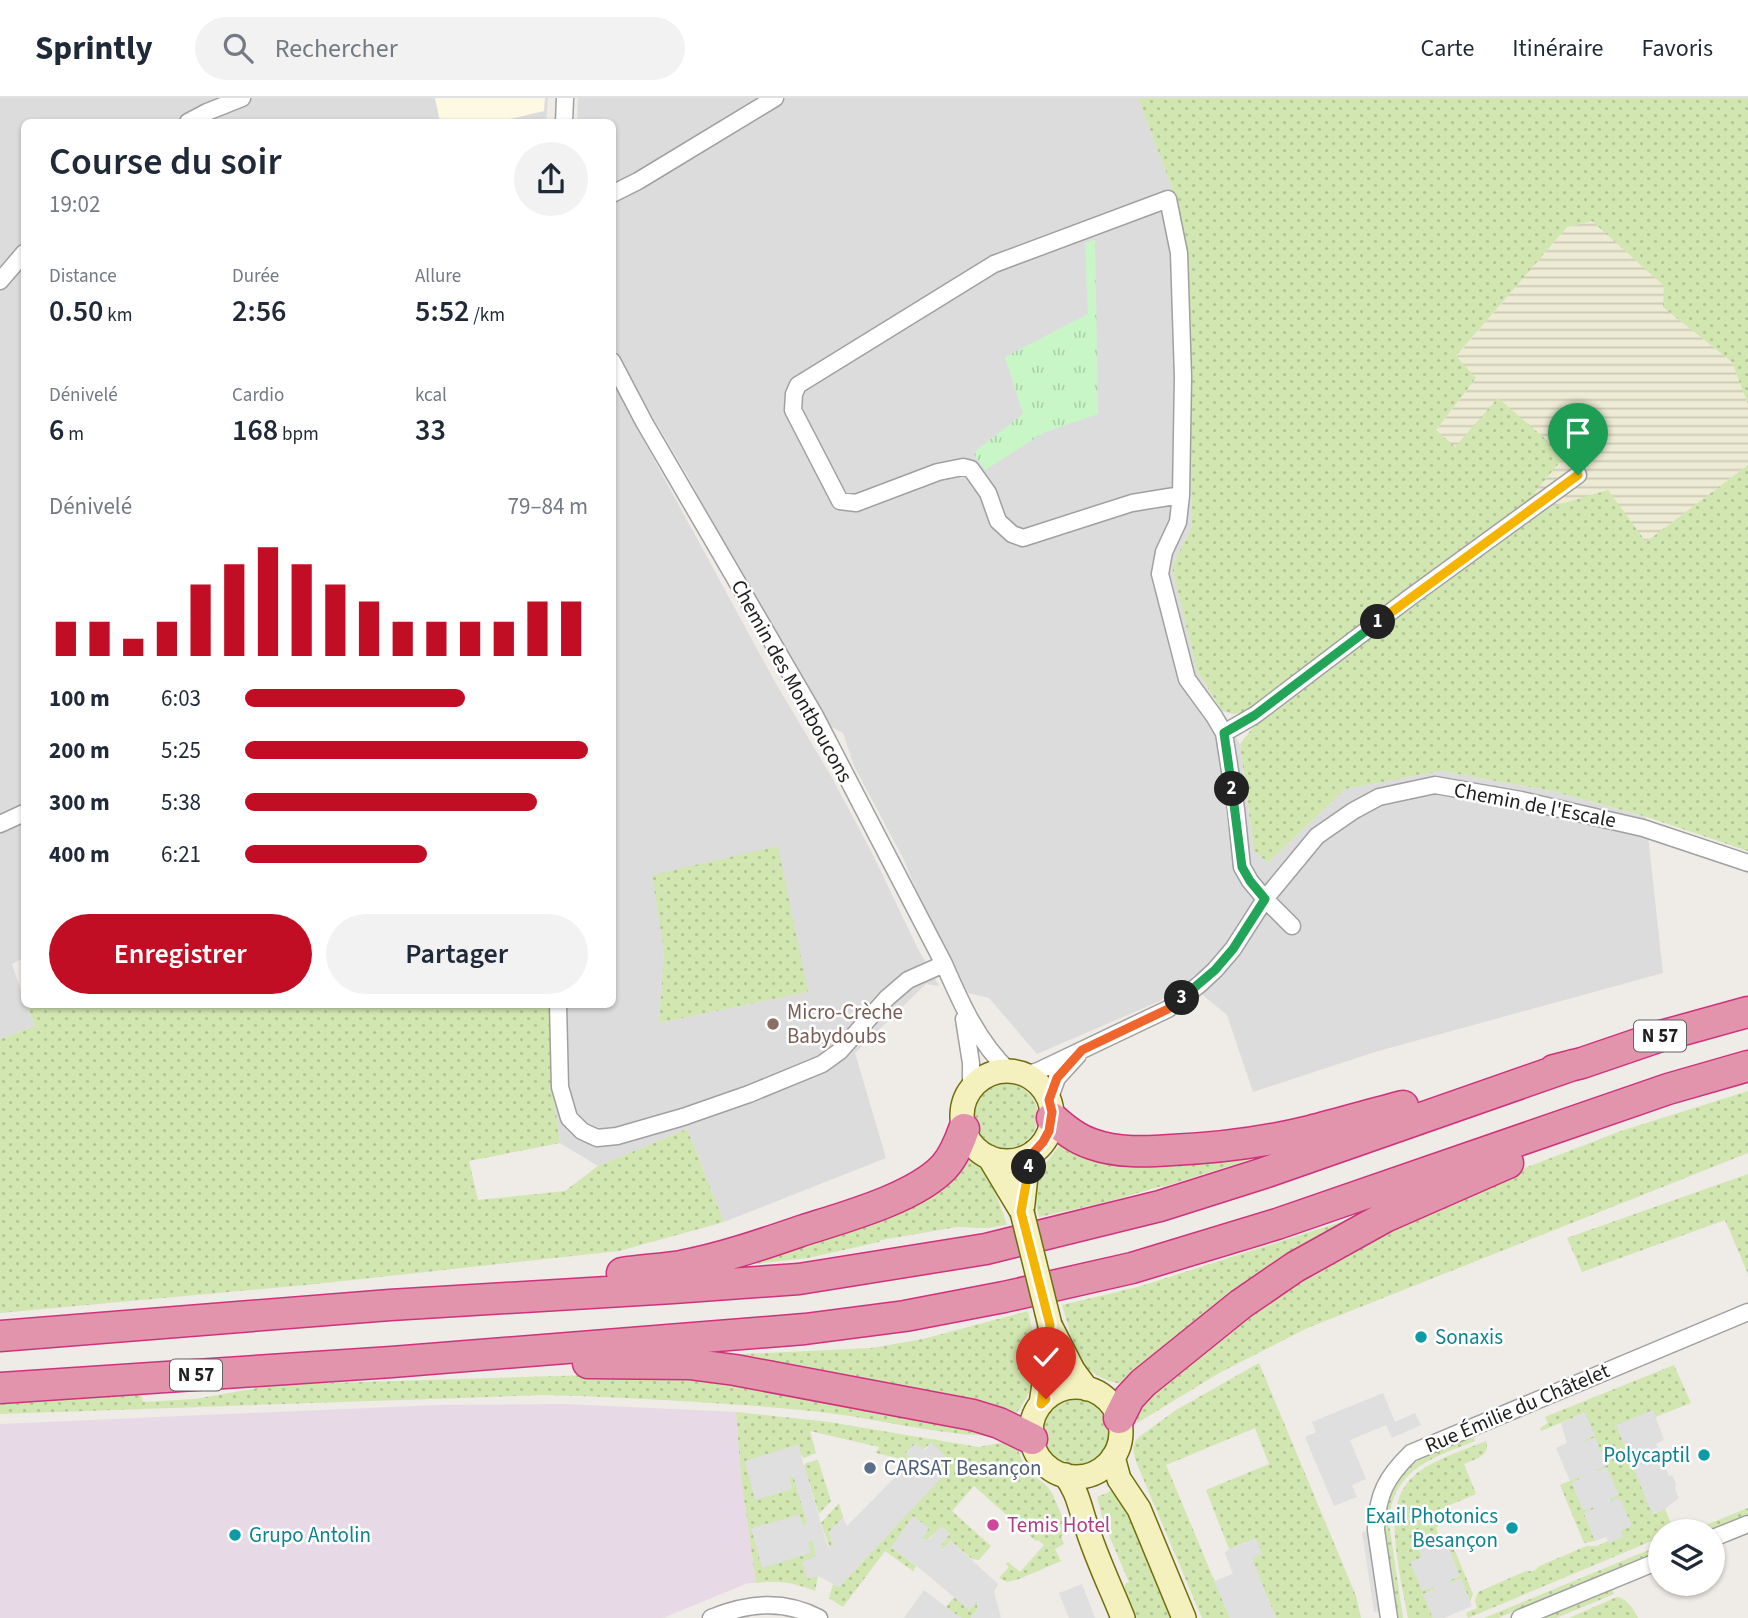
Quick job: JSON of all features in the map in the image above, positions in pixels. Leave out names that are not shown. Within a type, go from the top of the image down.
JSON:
[{"type":"highway","name":"N 57","points":[[0,1336],[390,1306],[799,1279],[986,1249],[1173,1202],[1573,1065],[1661,1036],[1748,1012]]},
{"type":"highway","points":[[1050,1109],[1079,1139],[1094,1145],[1130,1151],[1194,1149],[1254,1142],[1308,1131],[1573,1065]]},
{"type":"highway","name":"N 57","points":[[0,1388],[392,1362],[805,1329],[905,1316],[1132,1268],[1277,1224],[1668,1089],[1748,1066]]},
{"type":"highway","points":[[1119,1418],[1129,1398],[1143,1383],[1241,1304],[1295,1267],[1385,1217],[1668,1089]]},
{"type":"highway","points":[[390,1306],[475,1288],[679,1266],[726,1256],[867,1210],[913,1189],[945,1166],[957,1149],[964,1129]]},
{"type":"highway","points":[[392,1362],[689,1364],[735,1370],[973,1415],[999,1423],[1032,1439]]},
{"type":"street","points":[[194,119],[242,98]]},
{"type":"street","points":[[564,119],[565,98]]},
{"type":"street","points":[[616,192],[775,98]]},
{"type":"street","points":[[1181,495],[1132,503],[1023,538],[1012,534],[998,522],[988,493],[971,469],[963,467],[938,472],[856,503],[841,501],[793,410],[794,394],[799,385],[994,264],[1168,199],[1179,253],[1183,377],[1181,495],[1178,522],[1164,552],[1160,574],[1187,679],[1224,733],[1242,867],[1265,899],[1292,926]]},
{"type":"street","points":[[0,281],[21,256]]},
{"type":"street","name":"Chemin des Montboucons","points":[[616,369],[644,422],[814,714],[944,964],[962,1006],[981,1038],[1017,1073]]},
{"type":"street","points":[[1224,733],[1255,715],[1578,475]]},
{"type":"street","name":"Chemin de l'Escale","points":[[1017,1073],[1082,1050],[1168,1009],[1215,970],[1233,949],[1265,899],[1317,836],[1379,797],[1435,785],[1521,800],[1643,828],[1748,863]]},
{"type":"street","points":[[0,824],[21,814]]},
{"type":"street","points":[[558,1008],[559,1087],[569,1118],[582,1131],[597,1138],[617,1136],[749,1094],[822,1064],[840,1051],[887,998],[908,980],[944,964]]},
{"type":"street","name":"Chemin des Montboucons","points":[[962,1006],[971,1063],[971,1089]]},
{"type":"street","name":"Chemin de l'Escale","points":[[1050,1109],[1057,1078],[1082,1050]]},
{"type":"street","points":[[989,1157],[1004,1161],[1027,1156],[1047,1137],[1050,1109],[1040,1085],[1017,1073],[988,1075],[971,1089],[963,1104],[964,1129],[971,1143],[989,1157],[1021,1212],[1050,1325],[1073,1370],[1087,1389]]},
{"type":"street","points":[[1021,1212],[1034,1152]]},
{"type":"street","name":"Rue Émilie du Châtelet","points":[[1389,1618],[1376,1516],[1383,1488],[1411,1453],[1748,1312]]},
{"type":"street","points":[[1041,1404],[1058,1391],[1072,1388],[1094,1391],[1107,1399],[1119,1418],[1121,1430],[1120,1441],[1113,1457],[1092,1474],[1076,1476],[1058,1473],[1037,1453],[1032,1432],[1034,1417],[1041,1404],[1050,1325]]},
{"type":"street","points":[[1113,1457],[1119,1479],[1139,1509],[1184,1618]]},
{"type":"street","points":[[1065,1475],[1079,1497],[1086,1525],[1123,1618]]},
{"type":"street","points":[[1725,1533],[1748,1524]]},
{"type":"street","points":[[1520,1618],[1648,1565]]},
{"type":"street","points":[[711,1618],[742,1608],[776,1605],[805,1610],[819,1618]]},
{"type":"shaded area","points":[[0,98],[548,98],[546,119],[21,119],[21,960],[12,964],[21,990],[21,1008],[28,1008],[35,1026],[0,1039]]},
{"type":"shaded area","points":[[435,98],[545,98],[544,111],[511,119],[439,119]]},
{"type":"shaded area","points":[[578,98],[1138,98],[1171,185],[1186,263],[1192,526],[1172,567],[1197,671],[1240,744],[1254,851],[1268,863],[1345,789],[1441,771],[1552,791],[1646,817],[1663,973],[1375,1052],[1253,1092],[1227,1015],[1187,982],[1160,1001],[1037,1054],[989,998],[968,993],[920,900],[904,860],[854,766],[843,733],[828,725],[616,351],[616,119],[577,119]]},
{"type":"shaded area","points":[[1592,221],[1665,286],[1663,307],[1732,362],[1748,404],[1748,465],[1646,542],[1544,509],[1534,492],[1498,399],[1455,448],[1436,430],[1476,379],[1456,357],[1567,227]]},
{"type":"shaded area","points":[[616,385],[775,682],[831,776],[939,986],[926,984],[855,1053],[886,1158],[724,1222],[687,1129],[598,1166],[560,1143],[554,1100],[549,1008],[616,1008]],"holes":[[[664,951],[808,992],[659,1023]]]},
{"type":"shaded area","points":[[1383,1393],[1395,1422],[1415,1413],[1421,1425],[1392,1438],[1386,1425],[1350,1440],[1366,1479],[1352,1485],[1357,1497],[1334,1506],[1305,1437],[1316,1432],[1312,1422]]},
{"type":"shaded area","points":[[564,1404],[736,1412],[741,1478],[756,1583],[748,1583],[663,1618],[0,1618],[0,1424],[437,1405]]},
{"type":"shaded area","points":[[1653,1410],[1664,1440],[1656,1444],[1669,1476],[1672,1475],[1676,1484],[1675,1490],[1679,1498],[1665,1509],[1652,1514],[1616,1425]]},
{"type":"shaded area","points":[[1585,1413],[1595,1435],[1583,1441],[1595,1437],[1607,1465],[1595,1472],[1607,1467],[1619,1495],[1608,1502],[1620,1498],[1632,1526],[1621,1531],[1623,1537],[1609,1543],[1606,1537],[1595,1541],[1584,1513],[1594,1507],[1583,1511],[1572,1483],[1582,1478],[1570,1481],[1556,1448],[1567,1443],[1561,1423]]},
{"type":"shaded area","points":[[916,1443],[924,1451],[932,1443],[945,1456],[938,1467],[945,1474],[839,1587],[818,1576],[807,1579],[802,1562],[816,1556],[811,1540],[808,1543],[811,1553],[762,1568],[751,1528],[799,1515],[803,1525],[807,1523],[793,1475],[789,1478],[792,1489],[755,1500],[745,1461],[798,1445],[830,1548],[833,1545],[829,1532],[843,1518],[847,1526],[912,1460],[905,1453]]},
{"type":"shaded area","points":[[913,1516],[929,1528],[922,1539],[930,1539],[941,1526],[950,1534],[941,1546],[943,1550],[951,1541],[998,1584],[994,1592],[1000,1618],[971,1618],[977,1609],[977,1601],[969,1610],[891,1547]]},
{"type":"shaded area","points":[[1376,1530],[1388,1610],[1374,1612],[1362,1532]]},
{"type":"shaded area","points":[[1256,1538],[1262,1554],[1252,1558],[1276,1618],[1230,1618],[1214,1581],[1233,1574],[1225,1553]]},
{"type":"shaded area","points":[[1431,1538],[1436,1550],[1448,1545],[1460,1576],[1449,1580],[1449,1583],[1461,1579],[1472,1606],[1444,1618],[1433,1618],[1423,1594],[1435,1587],[1422,1591],[1410,1562],[1422,1557],[1416,1544]]},
{"type":"shaded area","points":[[1082,1584],[1095,1618],[1069,1618],[1059,1593]]},
{"type":"shaded area","points":[[924,1590],[946,1607],[961,1618],[904,1618]]},
{"type":"green space","points":[[1138,98],[1748,98],[1748,404],[1732,362],[1663,307],[1664,286],[1592,221],[1567,227],[1456,356],[1476,378],[1436,430],[1455,447],[1498,398],[1565,456],[1535,492],[1537,497],[1248,712],[1234,714],[1222,711],[1197,671],[1172,567],[1192,526],[1186,263],[1171,185]]},
{"type":"green space","points":[[1095,240],[1098,414],[1045,432],[985,470],[973,453],[1023,414],[1005,357],[1088,314],[1085,243]]},
{"type":"green space","points":[[1748,465],[1748,851],[1647,817],[1552,791],[1441,771],[1345,789],[1268,863],[1254,851],[1240,744],[1258,721],[1294,691],[1544,509],[1608,490],[1646,542]]},
{"type":"green space","points":[[778,846],[808,992],[659,1023],[664,951],[652,875]]},
{"type":"green space","points":[[28,1008],[549,1008],[554,1099],[560,1143],[469,1161],[478,1200],[565,1191],[598,1166],[687,1129],[724,1222],[619,1251],[306,1285],[0,1313],[0,1039],[35,1026]]},
{"type":"green space","points":[[1000,1084],[1012,1084],[1029,1093],[1036,1104],[1036,1128],[1029,1139],[1012,1148],[1000,1148],[988,1143],[979,1134],[974,1122],[974,1110],[979,1098],[988,1089]]},
{"type":"green space","points":[[1748,1091],[1748,1153],[1305,1329],[1221,1372],[1137,1423],[1136,1416],[1144,1401],[1210,1342],[1348,1250],[1491,1181],[1621,1131]]},
{"type":"green space","points":[[1065,1137],[1297,1145],[1163,1187],[1039,1217],[1036,1181]]},
{"type":"green space","points":[[965,1158],[979,1167],[993,1183],[1007,1225],[986,1228],[957,1227],[881,1240],[808,1258],[736,1266]]},
{"type":"green space","points":[[1748,1174],[1748,1274],[1725,1220],[1582,1272],[1567,1238]]},
{"type":"green space","points":[[1353,1218],[1130,1385],[1097,1375],[1077,1358],[1072,1350],[1074,1345],[1062,1305],[1138,1287]]},
{"type":"green space","points":[[1028,1311],[1034,1340],[1034,1377],[1024,1402],[1015,1415],[722,1355],[872,1348],[923,1339]]},
{"type":"green space","points":[[1259,1363],[1356,1596],[1361,1618],[1276,1618],[1251,1558],[1256,1538],[1229,1549],[1206,1490],[1269,1464],[1255,1428],[1166,1465],[1230,1618],[1202,1618],[1137,1464],[1134,1449],[1139,1437],[1176,1410]]},
{"type":"green space","points":[[1674,1365],[1691,1403],[1655,1417],[1653,1411],[1653,1514],[1665,1509],[1669,1519],[1648,1519],[1648,1542],[1468,1618],[1466,1613],[1477,1608],[1475,1601],[1478,1592],[1587,1546],[1597,1546],[1607,1541],[1609,1543],[1620,1531],[1631,1526],[1609,1502],[1607,1468],[1596,1472],[1595,1470],[1607,1465],[1583,1440],[1584,1413],[1541,1431],[1540,1428],[1548,1423],[1545,1417]]},
{"type":"green space","points":[[592,1375],[593,1380],[656,1376],[716,1380],[877,1408],[1001,1436],[956,1433],[790,1409],[543,1395],[0,1414],[0,1404],[138,1394],[143,1402],[195,1399],[297,1384]]},
{"type":"green space","points":[[1076,1400],[1089,1403],[1099,1410],[1106,1420],[1109,1433],[1106,1446],[1099,1456],[1089,1463],[1076,1466],[1063,1463],[1053,1456],[1046,1446],[1043,1433],[1046,1420],[1053,1410],[1063,1403]]},
{"type":"green space","points":[[736,1412],[829,1422],[978,1447],[1006,1442],[1016,1444],[1023,1463],[1052,1493],[1069,1532],[1061,1536],[1064,1544],[1055,1549],[1061,1561],[1019,1579],[1007,1582],[999,1578],[1009,1567],[1006,1564],[1008,1562],[1020,1572],[1044,1545],[974,1486],[952,1511],[991,1546],[979,1560],[972,1559],[951,1541],[942,1550],[942,1543],[950,1534],[942,1527],[927,1540],[921,1539],[891,1547],[916,1566],[913,1571],[885,1551],[843,1607],[829,1598],[833,1584],[839,1587],[944,1474],[937,1467],[931,1443],[910,1461],[876,1453],[879,1447],[810,1431],[816,1453],[804,1458],[798,1445],[746,1461],[792,1489],[789,1478],[791,1475],[794,1477],[807,1523],[803,1525],[800,1515],[810,1553],[808,1543],[811,1540],[816,1555],[815,1558],[803,1562],[818,1576],[815,1591],[786,1583],[756,1583],[741,1478]]},
{"type":"green space","points":[[1473,1436],[1475,1441],[1444,1453],[1417,1468],[1398,1490],[1389,1523],[1403,1618],[1397,1618],[1384,1524],[1392,1489],[1412,1465],[1440,1449]]},
{"type":"green space","points":[[1486,1441],[1484,1454],[1464,1464],[1476,1494],[1436,1511],[1441,1524],[1436,1528],[1439,1536],[1417,1544],[1435,1589],[1424,1594],[1433,1618],[1408,1618],[1395,1530],[1400,1496],[1404,1487],[1417,1473],[1433,1463]]},
{"type":"green space","points":[[818,1460],[831,1501],[819,1514],[804,1466]]},
{"type":"green space","points":[[1581,1476],[1582,1478],[1572,1483],[1594,1509],[1584,1513],[1595,1541],[1584,1543],[1560,1485]]},
{"type":"green space","points":[[1117,1487],[1179,1618],[1129,1618],[1125,1608],[1125,1584],[1129,1582],[1104,1524],[1097,1497]]},
{"type":"green space","points":[[839,1503],[843,1518],[829,1532],[833,1545],[830,1548],[821,1523]]},
{"type":"green space","points":[[1748,1508],[1748,1515],[1725,1524],[1725,1519],[1721,1519]]},
{"type":"green space","points":[[1448,1542],[1452,1544],[1473,1594],[1470,1602],[1461,1579],[1449,1583],[1448,1581],[1459,1576],[1447,1546],[1436,1550],[1435,1547]]},
{"type":"green space","points":[[1648,1550],[1648,1555],[1498,1618],[1484,1618]]},
{"type":"green space","points":[[1612,1589],[1614,1594],[1556,1618],[1543,1618]]},
{"type":"green space","points":[[954,1597],[969,1610],[977,1600],[977,1609],[971,1618],[961,1618],[946,1607]]},
{"type":"green space","points":[[1617,1597],[1627,1602],[1638,1618],[1569,1618]]},
{"type":"place","name":"Micro-Crèche Babydoubs","points":[[773,1024]]},
{"type":"place","name":"Sonaxis","points":[[1421,1337]]},
{"type":"place","name":"Polycaptil","points":[[1704,1455]]},
{"type":"place","name":"CARSAT Besançon","points":[[870,1468]]},
{"type":"place","name":"Temis Hotel","points":[[993,1525]]},
{"type":"place","name":"Exail Photonics Besançon","points":[[1512,1528]]},
{"type":"place","name":"Grupo Antolin","points":[[235,1535]]},
{"type":"route","points":[[1046,1399],[1041,1404],[1050,1325],[1021,1212],[1029,1166],[1051,1124],[1049,1100],[1053,1087],[1057,1078],[1082,1050],[1168,1009],[1200,984],[1233,949],[1265,899],[1242,867],[1224,733],[1255,715],[1578,475]]}]
